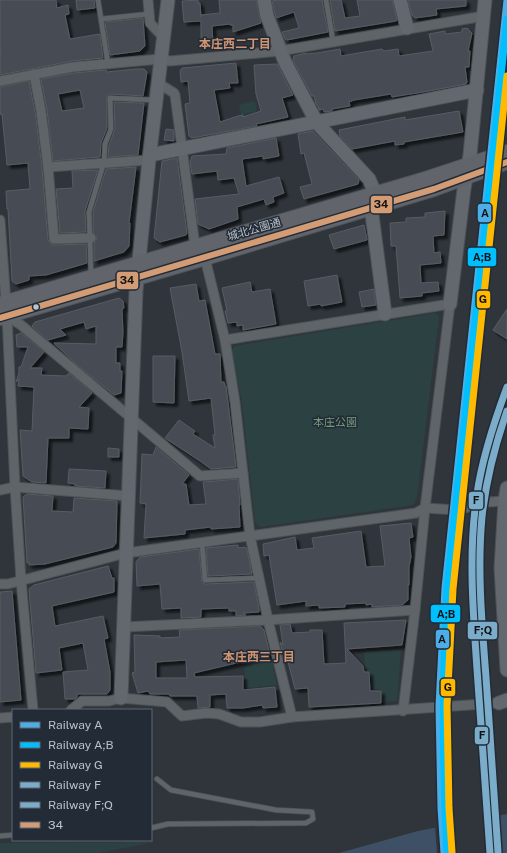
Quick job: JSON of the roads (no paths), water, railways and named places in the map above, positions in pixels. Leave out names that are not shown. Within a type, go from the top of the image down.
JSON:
[{"type":"main road","name":"城北公園通","points":[[3,310],[92,276],[375,194],[507,152]]},
{"type":"main road","name":"城北公園通","points":[[3,310],[138,277],[205,258],[466,178],[507,162]]},
{"type":"street","points":[[148,0],[150,23],[163,37]]},
{"type":"street","points":[[121,698],[136,291],[160,59],[168,0]]},
{"type":"street","points":[[264,0],[280,51],[317,122],[369,179],[375,194]]},
{"type":"street","points":[[400,0],[407,28]]},
{"type":"street","points":[[403,711],[425,508],[469,164],[485,0]]},
{"type":"street","points":[[0,81],[73,67],[160,59],[170,61],[280,51],[484,16]]},
{"type":"street","points":[[34,74],[41,111],[48,166],[54,240],[91,238]]},
{"type":"street","points":[[158,83],[174,92],[175,95],[195,246]]},
{"type":"street","points":[[48,166],[150,158],[183,149],[477,90]]},
{"type":"street","points":[[371,208],[385,314]]},
{"type":"street","points":[[0,220],[3,310],[21,580],[32,709]]},
{"type":"street","points":[[205,258],[225,340],[235,402],[250,536],[268,620],[292,717]]},
{"type":"street","points":[[225,340],[450,304]]},
{"type":"street","points":[[3,310],[200,476],[243,472]]},
{"type":"street","points":[[0,490],[15,487],[129,496]]},
{"type":"street","points":[[507,488],[504,568],[507,670]]},
{"type":"street","points":[[0,584],[8,584],[126,553],[416,513],[425,508],[457,510],[488,502],[506,501]]},
{"type":"street","points":[[124,627],[268,620],[415,610]]},
{"type":"street","points":[[71,709],[82,701],[109,701],[121,698],[167,702],[182,716],[219,714],[241,722],[260,722],[292,717],[403,711],[503,702]]},
{"type":"street","points":[[0,718],[12,717]]},
{"type":"lane","points":[[98,0],[108,64]]},
{"type":"lane","points":[[326,0],[333,41]]},
{"type":"lane","points":[[101,19],[150,14]]},
{"type":"lane","points":[[92,276],[89,212],[104,162],[105,144],[111,129],[110,98],[156,100]]},
{"type":"lane","points":[[202,543],[205,580],[259,578]]},
{"type":"lane","points":[[152,828],[168,824],[306,822],[313,819],[312,812],[276,810],[171,790],[158,779]]},
{"type":"lane","points":[[0,836],[12,835]]},
{"type":"water","points":[[507,814],[507,853],[339,853],[418,831]]},
{"type":"rail line","name":"A","points":[[444,853],[441,808],[439,706],[445,588],[507,0]]},
{"type":"rail line","name":"A;B","points":[[447,853],[443,720],[447,588],[507,19]]},
{"type":"rail line","name":"G","points":[[452,852],[449,808],[447,706],[453,589],[507,76]]},
{"type":"rail line","name":"F","points":[[490,853],[474,625],[472,560],[474,516],[482,467],[493,427],[507,387]]},
{"type":"rail line","name":"F;Q","points":[[498,852],[482,617],[480,557],[482,517],[486,490],[495,450],[507,411]]},
{"type":"district","name":"本庄西二丁目","points":[[235,44]]},
{"type":"district","name":"本庄西三丁目","points":[[259,657]]},
{"type":"park label","name":"本庄公園","points":[[335,422]]}]
